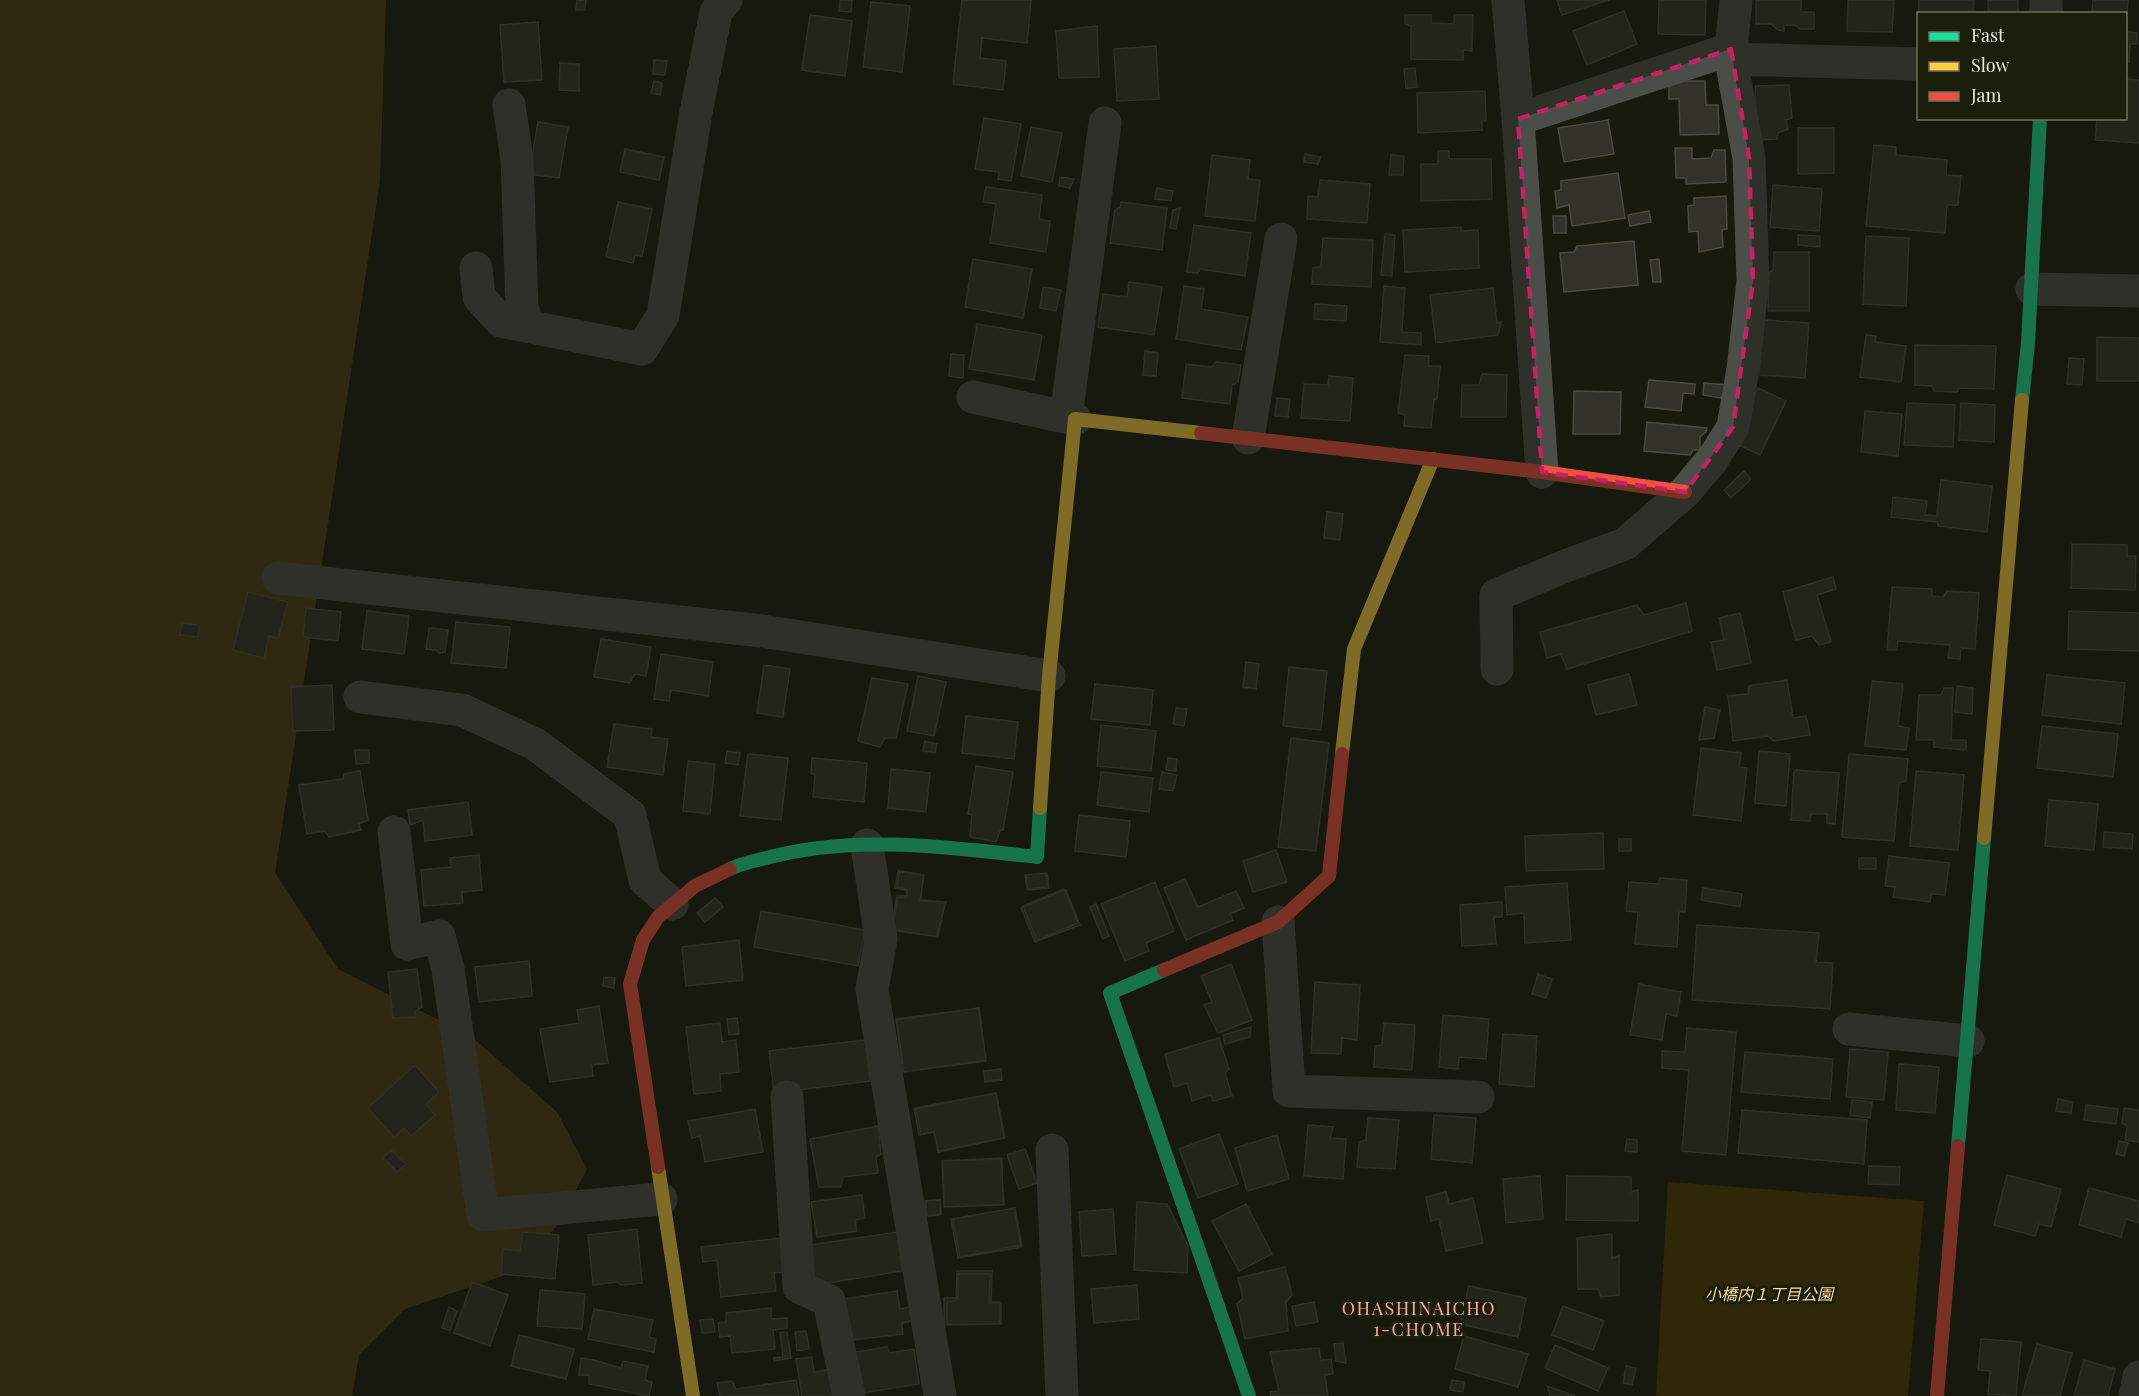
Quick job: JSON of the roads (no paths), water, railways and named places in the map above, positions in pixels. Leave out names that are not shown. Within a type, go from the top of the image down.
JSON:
[{"type":"street","points":[[477,268],[479,297],[501,321],[642,350],[663,315],[696,112],[716,12],[726,0]]},
{"type":"street","points":[[1508,0],[1542,472]]},
{"type":"street","points":[[1497,669],[1496,596],[1568,565],[1625,544],[1685,492],[1712,460],[1733,426],[1743,369],[1753,281],[1749,158],[1731,54],[1736,0]]},
{"type":"street","points":[[1518,119],[1731,54],[1917,64]]},
{"type":"street","points":[[509,105],[517,160],[522,307],[528,326]]},
{"type":"street","points":[[1937,1396],[2028,343],[2040,120]]},
{"type":"street","points":[[693,1396],[630,984],[642,942],[656,918],[694,885],[753,860],[811,850],[867,845],[937,846],[1037,856],[1048,676],[1070,418],[1105,123]]},
{"type":"street","points":[[1248,438],[1281,239]]},
{"type":"street","points":[[2031,289],[2139,291]]},
{"type":"street","points":[[973,397],[1070,418],[1542,472],[1685,492]]},
{"type":"street","points":[[1249,1396],[1110,993],[1278,922],[1329,876],[1354,649],[1433,459]]},
{"type":"street","points":[[278,578],[762,631],[1048,676]]},
{"type":"street","points":[[360,697],[462,710],[535,744],[630,815],[645,880],[672,904]]},
{"type":"street","points":[[394,832],[407,944],[439,936],[448,969],[483,1215],[662,1199]]},
{"type":"street","points":[[867,845],[881,939],[872,989],[940,1396]]},
{"type":"street","points":[[1278,922],[1289,1091],[1478,1097]]},
{"type":"street","points":[[1849,1029],[1968,1041]]},
{"type":"street","points":[[787,1097],[799,1287],[829,1301],[849,1396]]},
{"type":"street","points":[[1052,1150],[1062,1396]]},
{"type":"street","points":[[2136,1396],[2139,1377]]},
{"type":"district","name":"OHASHINAICHO 1-CHOME","points":[[1419,1318]]},
{"type":"park label","name":"小橋内１丁目公園","points":[[1769,1293]]}]
